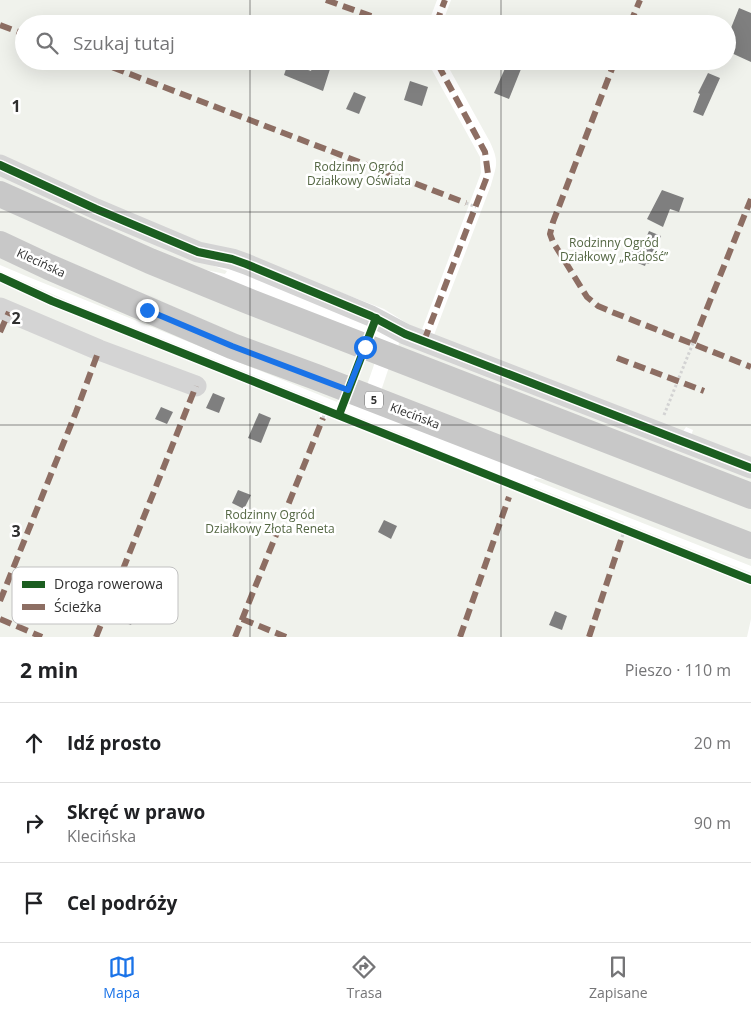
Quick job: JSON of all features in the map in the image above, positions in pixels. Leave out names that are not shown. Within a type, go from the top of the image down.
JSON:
[{"type":"main road","points":[[0,194],[150,261],[248,301],[751,496]]},
{"type":"main road","name":"Klecińska","points":[[0,244],[232,346],[751,546]]},
{"type":"street","points":[[0,165],[96,209],[198,252],[232,259],[371,316],[405,334],[751,468]]},
{"type":"street","points":[[0,308],[99,350],[196,386]]},
{"type":"path","points":[[466,203],[476,207]]},
{"type":"path","points":[[663,418],[693,344]]},
{"type":"path","points":[[322,418],[326,411]]},
{"type":"path","points":[[622,538],[625,530]]},
{"type":"green space","name":"Rodzinny Ogród Działkowy Oświata","points":[[0,0],[437,0],[431,15],[15,15],[15,70],[432,70],[480,157],[481,173],[421,332],[384,309],[238,253],[209,249],[0,158]]},
{"type":"green space","name":"Rodzinny Ogród Działkowy „Radość”","points":[[451,0],[751,0],[751,460],[691,436],[693,430],[686,427],[682,433],[434,335],[491,185],[496,163],[495,154],[490,142],[450,70],[736,70],[736,15],[445,15]]},
{"type":"green space","points":[[0,174],[227,271],[225,274],[192,267],[0,182]]},
{"type":"green space","points":[[0,206],[359,355],[350,378],[257,343],[0,232]]},
{"type":"green space","points":[[0,256],[339,398],[337,402],[26,276],[0,265]]},
{"type":"green space","points":[[0,271],[77,305],[324,403],[322,406],[54,298],[0,275]]},
{"type":"green space","name":"Rodzinny Ogród Działkowy Złota Reneta","points":[[0,281],[321,411],[319,416],[326,419],[328,414],[751,583],[751,619],[747,637],[0,637]]},
{"type":"green space","points":[[404,340],[751,476],[751,483],[398,347],[399,343]]},
{"type":"green space","points":[[364,358],[375,362],[367,385],[355,381]]},
{"type":"green space","points":[[389,367],[751,507],[751,535],[381,391]]},
{"type":"green space","points":[[345,412],[412,438],[399,436],[348,416]]},
{"type":"green space","points":[[535,478],[551,481],[751,557],[751,566],[534,480]]},
{"type":"green space","points":[[527,484],[624,522],[623,525],[526,487]]},
{"type":"green space","points":[[630,525],[751,573],[751,577],[629,528]]},
{"type":"building","points":[[739,8],[751,13],[751,62],[736,55],[736,16]]},
{"type":"building","points":[[286,70],[330,70],[323,91],[284,75]]},
{"type":"building","points":[[504,70],[521,70],[509,99],[494,93]]},
{"type":"building","points":[[708,73],[720,78],[703,116],[693,112],[700,94],[698,93]]},
{"type":"building","points":[[410,81],[428,87],[422,106],[404,100]]},
{"type":"building","points":[[354,92],[366,97],[359,114],[346,109]]},
{"type":"building","points":[[662,190],[684,198],[679,212],[670,209],[663,227],[647,219]]},
{"type":"building","points":[[649,231],[661,236],[649,264],[646,263],[645,266],[628,259],[634,246],[641,249]]},
{"type":"building","points":[[213,393],[225,398],[219,413],[206,408]]},
{"type":"building","points":[[161,407],[173,412],[167,424],[155,419]]},
{"type":"building","points":[[259,413],[271,418],[261,443],[248,438]]},
{"type":"building","points":[[238,490],[251,495],[244,509],[232,503]]},
{"type":"building","points":[[384,520],[397,526],[391,539],[378,532]]},
{"type":"building","points":[[555,611],[567,616],[562,630],[549,625]]},
{"type":"marked path","points":[[326,0],[368,15]]},
{"type":"marked path","points":[[439,15],[445,0]]},
{"type":"marked path","points":[[634,15],[640,0]]},
{"type":"marked path","points":[[0,25],[15,31]]},
{"type":"marked path","points":[[119,70],[466,203]]},
{"type":"marked path","points":[[424,341],[488,174],[485,152],[441,70]]},
{"type":"marked path","points":[[612,70],[553,222],[550,234],[553,242],[587,297],[598,306],[751,367]]},
{"type":"marked path","points":[[693,343],[751,199]]},
{"type":"marked path","points":[[0,332],[9,312]]},
{"type":"marked path","points":[[14,567],[99,350]]},
{"type":"marked path","points":[[617,358],[704,391]]},
{"type":"marked path","points":[[124,567],[196,386]]},
{"type":"marked path","points":[[235,637],[323,418]]},
{"type":"marked path","points":[[460,637],[509,497]]},
{"type":"marked path","points":[[589,637],[622,537]]},
{"type":"marked path","points":[[0,601],[12,571]]},
{"type":"marked path","points":[[0,619],[42,637]]},
{"type":"marked path","points":[[242,619],[286,637]]},
{"type":"marked path","points":[[96,637],[101,624]]},
{"type":"cycle path","points":[[0,165],[96,209],[198,252],[246,264],[371,316],[405,334],[751,468]]},
{"type":"cycle path","points":[[0,277],[52,301],[751,580]]},
{"type":"cycle path","points":[[339,415],[376,318]]},
{"type":"route","points":[[147,310],[232,346],[348,390],[365,347]]}]
